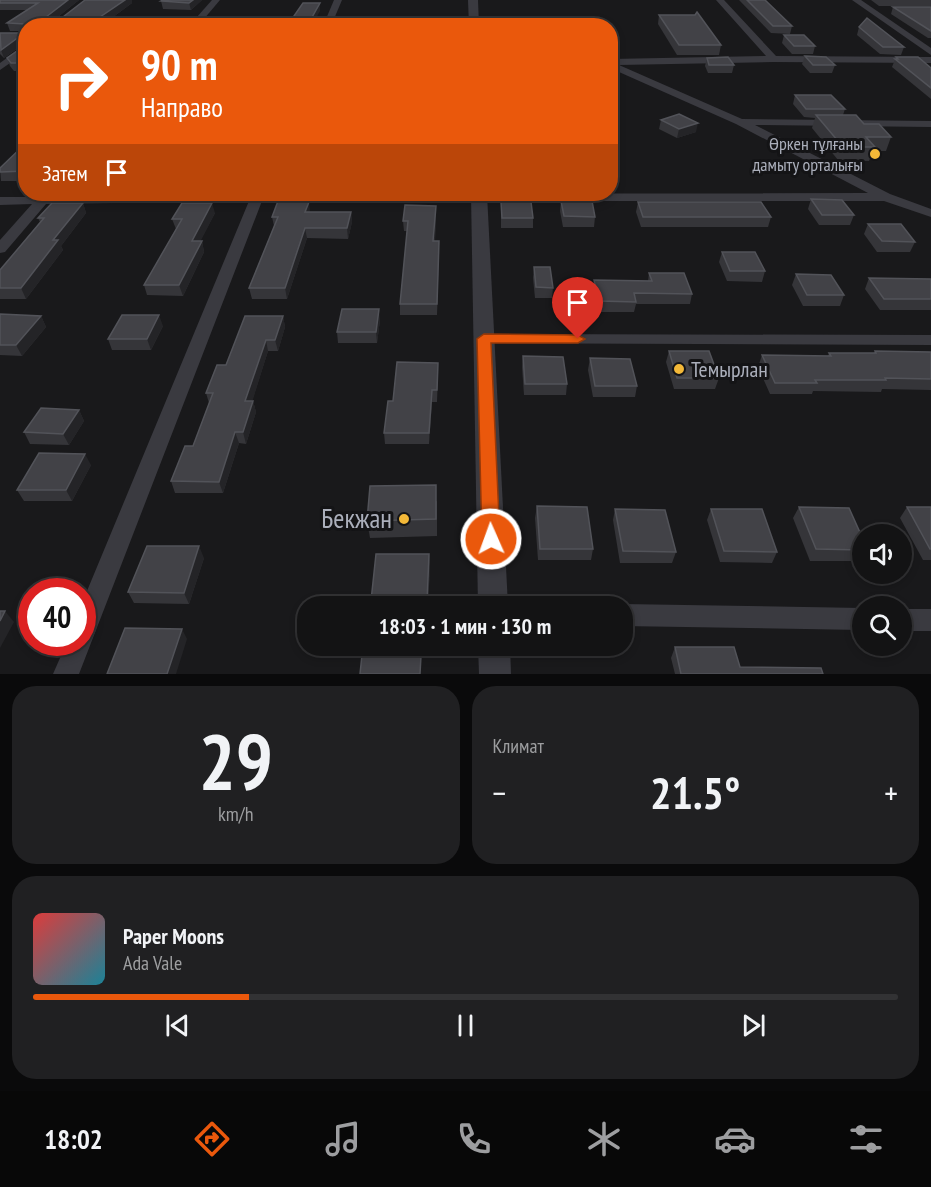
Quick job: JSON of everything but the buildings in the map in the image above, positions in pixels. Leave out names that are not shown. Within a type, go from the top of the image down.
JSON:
[{"type":"street","points":[[200,18],[216,0]]},
{"type":"street","points":[[330,18],[338,0]]},
{"type":"street","points":[[473,0],[474,18]]},
{"type":"street","points":[[720,0],[774,59]]},
{"type":"street","points":[[856,0],[931,52]]},
{"type":"street","points":[[871,10],[891,10]]},
{"type":"street","points":[[0,67],[18,53]]},
{"type":"street","points":[[618,63],[774,59],[931,60]]},
{"type":"street","points":[[618,67],[740,122],[885,197],[931,213]]},
{"type":"street","points":[[740,122],[931,124]]},
{"type":"street","points":[[618,196],[885,197]]},
{"type":"street","points":[[0,201],[18,199]]},
{"type":"street","points":[[0,249],[42,201]]},
{"type":"street","points":[[96,599],[255,201]]},
{"type":"street","points":[[479,201],[493,596]]},
{"type":"street","points":[[484,339],[931,340]]},
{"type":"street","points":[[633,615],[852,619]]},
{"type":"street","points":[[912,620],[931,620]]},
{"type":"street","points":[[66,674],[73,656]]},
{"type":"street","points":[[494,656],[495,674]]},
{"type":"place","name":"Өркен тұлғаны дамыту орталығы","points":[[875,154]]},
{"type":"place","name":"Темырлан","points":[[679,369]]},
{"type":"place","name":"Бекжан","points":[[404,519]]},
{"type":"route","points":[[491,539],[484,339],[578,339]]}]
